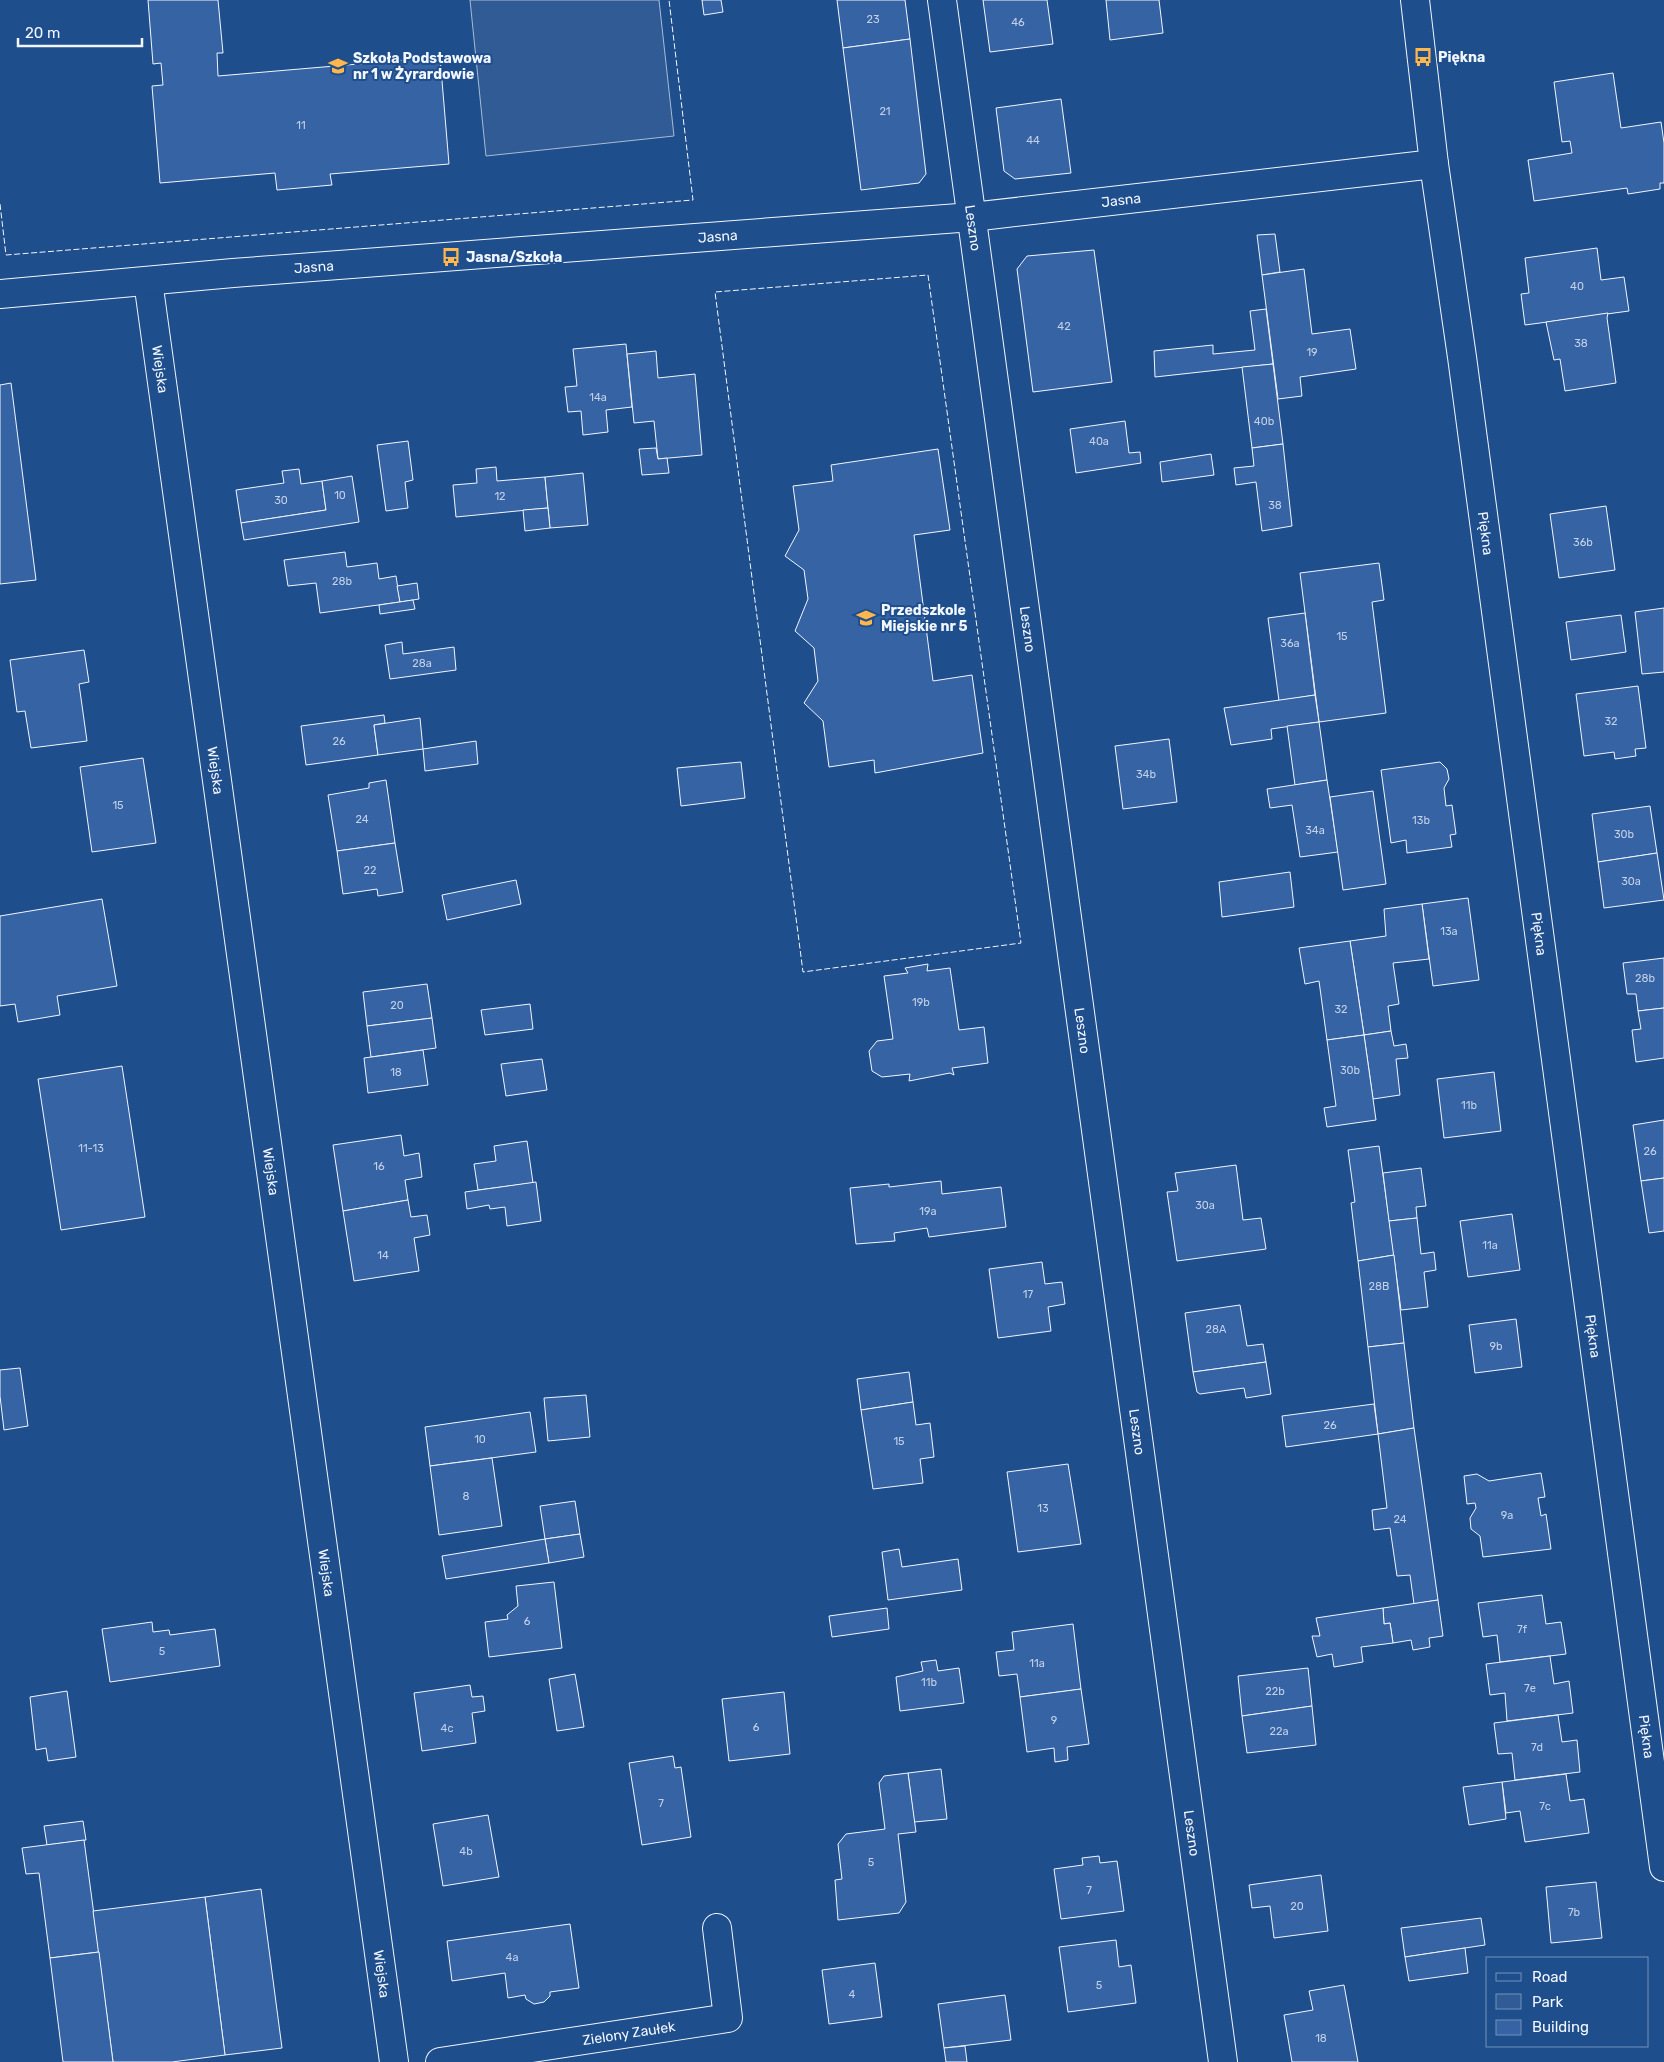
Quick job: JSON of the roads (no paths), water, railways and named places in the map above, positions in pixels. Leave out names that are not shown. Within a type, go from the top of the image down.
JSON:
[{"type":"street","name":"Leszno","points":[[942,0],[1223,2062]]},
{"type":"street","name":"Piękna","points":[[1415,0],[1434,164],[1664,1867]]},
{"type":"street","name":"Jasna","points":[[0,294],[972,217],[1434,164]]},
{"type":"street","name":"Wiejska","points":[[148,281],[394,2062]]},
{"type":"street","name":"Zielony Zaułek","points":[[440,2062],[728,2018],[717,1928]]},
{"type":"place","name":"Piękna","points":[[1423,57]]},
{"type":"place","name":"Szkoła Podstawowa nr 1 w Żyrardowie","points":[[338,66]]},
{"type":"place","name":"Jasna/Szkoła","points":[[451,257]]},
{"type":"place","name":"Przedszkole Miejskie nr 5","points":[[866,618]]}]
